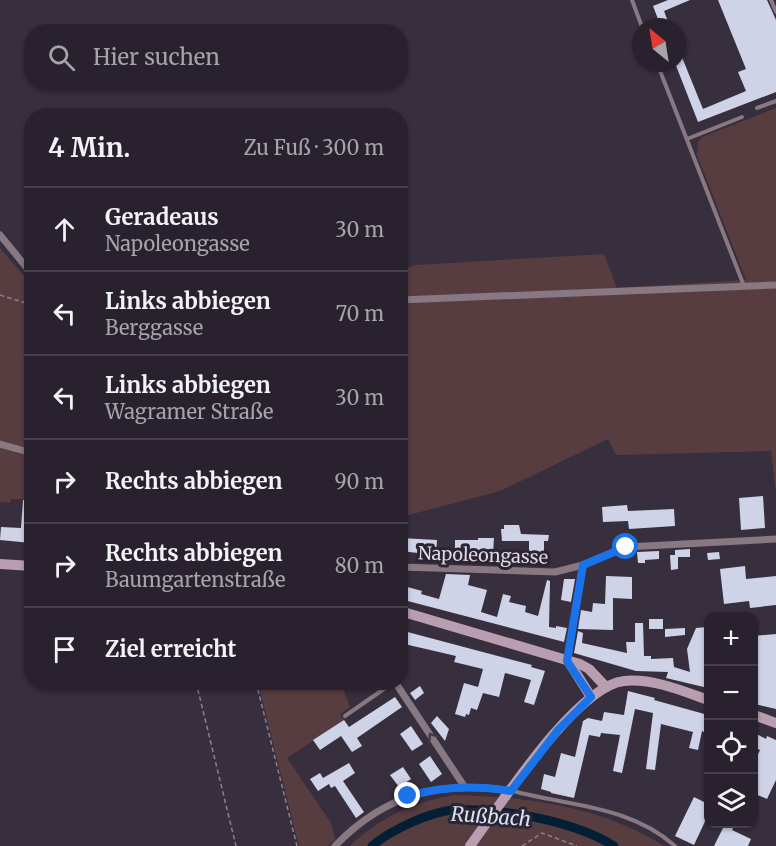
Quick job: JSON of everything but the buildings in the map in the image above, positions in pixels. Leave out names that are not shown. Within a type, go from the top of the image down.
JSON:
[{"type":"main road","points":[[0,564],[24,566]]},
{"type":"main road","points":[[408,613],[585,666],[606,687]]},
{"type":"main road","points":[[568,661],[591,697]]},
{"type":"main road","points":[[470,846],[558,730],[591,697],[606,687],[624,681],[650,682],[704,699]]},
{"type":"main road","points":[[758,717],[776,723]]},
{"type":"street","points":[[0,235],[24,264]]},
{"type":"street","points":[[408,300],[776,285]]},
{"type":"street","points":[[0,444],[24,451]]},
{"type":"street","name":"Napoleongasse","points":[[408,567],[539,572],[569,570],[626,547],[776,539]]},
{"type":"street","points":[[568,661],[583,565]]},
{"type":"street","points":[[400,690],[464,786]]},
{"type":"street","points":[[335,846],[360,824],[393,804],[423,792],[464,786],[511,791]]},
{"type":"lane","points":[[632,0],[639,18]]},
{"type":"lane","points":[[771,0],[776,12]]},
{"type":"lane","points":[[661,72],[745,287]]},
{"type":"lane","points":[[757,108],[776,101]]},
{"type":"lane","points":[[687,139],[742,117]]},
{"type":"lane","points":[[345,716],[383,690]]},
{"type":"lane","points":[[511,791],[595,807],[621,815],[645,826],[675,846]]},
{"type":"path","points":[[0,295],[24,302]]},
{"type":"path","points":[[198,690],[236,846]]},
{"type":"path","points":[[258,690],[297,846]]},
{"type":"path","points":[[522,846],[542,833],[577,846]]},
{"type":"shaded area","points":[[776,108],[776,493],[771,451],[616,455],[608,439],[500,491],[408,515],[408,268],[416,265],[604,254],[617,288],[746,280],[697,155],[698,142],[702,137]]},
{"type":"shaded area","points":[[0,248],[24,276],[24,500],[11,499],[10,503],[0,502]]},
{"type":"shaded area","points":[[260,690],[344,690],[350,707],[340,714],[344,720],[287,758],[331,823],[335,839],[328,846],[299,846]]},
{"type":"shaded area","points":[[454,795],[509,798],[563,806],[615,821],[664,846],[350,846],[373,827],[398,812]]},
{"type":"waterway","name":"Rußbach","points":[[372,846],[399,828],[434,814],[455,810],[494,811],[538,818],[579,830],[614,846]]},
{"type":"route","points":[[408,796],[464,786],[511,791],[558,730],[591,697],[567,661],[583,565],[626,547]]}]
